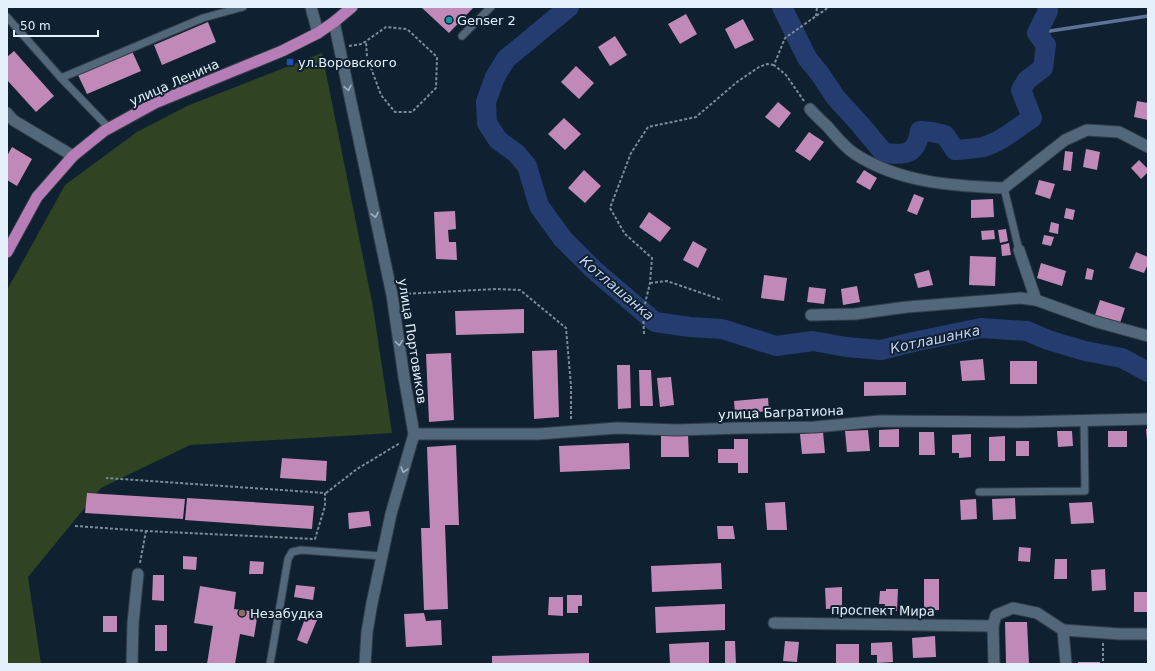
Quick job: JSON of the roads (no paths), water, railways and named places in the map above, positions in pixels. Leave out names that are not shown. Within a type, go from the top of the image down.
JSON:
[{"type":"main road","name":"улица Ленина","points":[[7,252],[37,197],[73,156],[109,128],[155,103],[282,51],[318,33],[352,7]]},
{"type":"street","points":[[311,7],[318,33]]},
{"type":"street","name":"улица Портовиков","points":[[334,22],[392,295],[414,434],[391,514],[382,556],[367,632],[365,664]]},
{"type":"street","points":[[810,109],[839,140],[855,154],[888,171],[919,180],[953,186],[1004,188],[1065,140],[1087,130],[1119,132],[1148,147]]},
{"type":"street","points":[[7,113],[13,120],[73,156]]},
{"type":"street","points":[[1019,250],[1036,300]]},
{"type":"street","points":[[811,315],[855,314],[955,302],[1020,298],[1036,300],[1097,322],[1148,336]]},
{"type":"street","name":"улица Багратиона","points":[[414,434],[538,434],[616,428],[677,430],[815,427],[880,421],[1148,419]]},
{"type":"street","points":[[132,664],[132,623],[138,574]]},
{"type":"street","points":[[994,664],[993,626],[996,615],[1013,608],[1037,613],[1063,630],[1120,634],[1148,634]]},
{"type":"street","name":"проспект Мира","points":[[774,623],[993,626]]},
{"type":"street","points":[[1063,630],[1066,664]]},
{"type":"lane","points":[[61,78],[203,18],[243,7]]},
{"type":"lane","points":[[462,36],[491,7]]},
{"type":"lane","points":[[7,17],[61,78],[109,128]]},
{"type":"lane","points":[[1004,188],[1019,250]]},
{"type":"lane","points":[[979,492],[1085,491],[1084,420]]},
{"type":"lane","points":[[270,664],[288,559],[292,552],[301,550],[382,556]]},
{"type":"waterway","name":"Котлашанка","points":[[569,7],[506,59],[495,77],[486,102],[487,123],[498,140],[516,153],[527,166],[539,206],[563,239],[594,270],[655,322],[690,327],[722,329],[776,346],[813,341],[846,347],[881,350],[981,328],[1027,331],[1048,340],[1085,351],[1122,358],[1148,372]]},
{"type":"waterway","name":"Котлашанка","points":[[782,7],[807,58],[836,98],[884,153],[898,154],[909,152],[913,149],[916,145],[920,131],[945,135],[955,150],[976,148],[996,142],[1032,118],[1021,90],[1027,80],[1043,68],[1046,45],[1037,33],[1048,11],[1047,7]]},
{"type":"waterway","points":[[1037,33],[1148,16]]},
{"type":"place","name":"Genser 2","points":[[449,20]]},
{"type":"place","name":"ул.Воровского","points":[[290,62]]},
{"type":"place","name":"Незабудка","points":[[242,613]]}]
